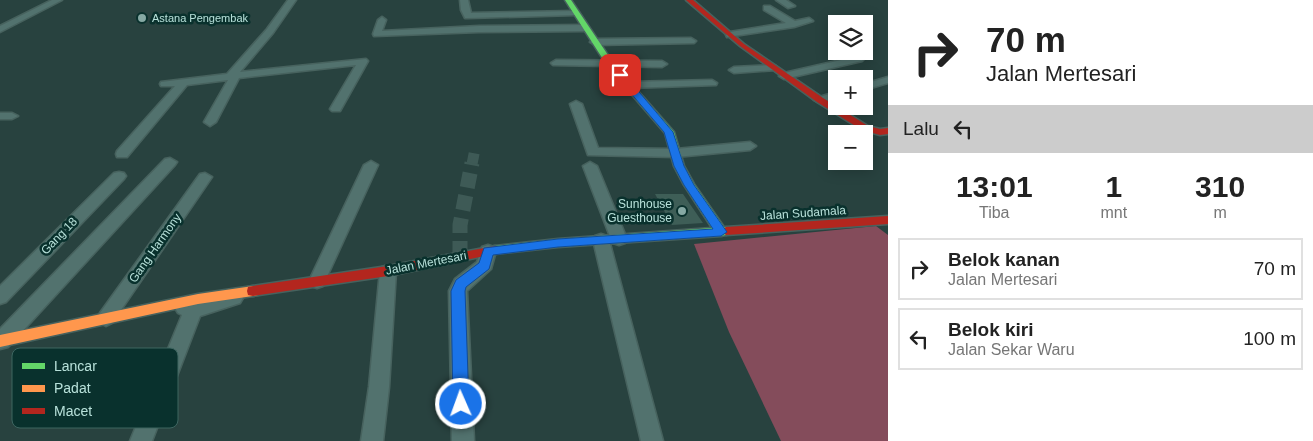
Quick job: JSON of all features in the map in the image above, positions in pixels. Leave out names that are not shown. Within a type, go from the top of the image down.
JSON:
[{"type":"street","points":[[0,29],[58,0]]},
{"type":"street","points":[[210,122],[232,77],[270,31],[292,0]]},
{"type":"street","points":[[464,0],[468,16],[575,13]]},
{"type":"street","points":[[568,0],[611,65],[669,132],[679,166],[689,185],[721,232]]},
{"type":"street","points":[[689,0],[772,68],[820,100],[866,128],[880,132],[888,131]]},
{"type":"street","points":[[780,0],[791,6]]},
{"type":"street","points":[[767,8],[794,24]]},
{"type":"street","points":[[382,20],[377,34],[479,29],[585,28]]},
{"type":"street","points":[[730,35],[809,21]]},
{"type":"street","points":[[595,42],[691,41]]},
{"type":"street","points":[[784,76],[855,60]]},
{"type":"street","points":[[165,84],[363,61],[336,109]]},
{"type":"street","points":[[556,63],[662,64]]},
{"type":"street","points":[[734,70],[772,68]]},
{"type":"street","points":[[873,84],[888,80]]},
{"type":"street","points":[[629,85],[712,82]]},
{"type":"street","points":[[122,154],[183,83]]},
{"type":"street","points":[[820,100],[828,98]]},
{"type":"street","points":[[576,104],[593,152],[676,153],[750,146]]},
{"type":"street","points":[[0,341],[170,162]]},
{"type":"street","points":[[317,281],[372,165]]},
{"type":"street","points":[[590,166],[610,239],[652,441]]},
{"type":"street","name":"Gang 18","points":[[0,297],[119,176]]},
{"type":"street","name":"Gang Harmony","points":[[106,318],[205,177]]},
{"type":"street","name":"Jalan Sudamala","points":[[721,232],[888,220]]},
{"type":"street","name":"Jalan Mertesari","points":[[0,341],[172,304],[388,271],[488,251],[610,239],[721,232]]},
{"type":"street","points":[[463,441],[458,291],[461,284],[485,265],[488,251]]},
{"type":"street","points":[[372,441],[379,387],[388,271]]},
{"type":"street","name":"Jalan Mertesari","points":[[172,304],[193,310],[208,308],[251,291]]},
{"type":"street","points":[[178,348],[193,310]]},
{"type":"street","points":[[141,441],[146,428]]},
{"type":"shaded area","points":[[876,226],[888,235],[888,441],[781,441],[729,332],[694,244]]},
{"type":"building","name":"Sunhouse Guesthouse","points":[[655,194],[683,194],[703,223],[672,225]]},
{"type":"tunnel","points":[[472,164],[475,149]]},
{"type":"tunnel","points":[[460,256],[460,225],[472,163]]},
{"type":"traffic: fast","points":[[568,0],[611,65],[669,132],[679,166],[689,185],[721,232]]},
{"type":"traffic: fast","points":[[495,250],[558,243],[726,231]]},
{"type":"traffic: slow","points":[[0,341],[198,299],[253,291]]},
{"type":"traffic: jam","points":[[689,0],[742,45],[820,100],[865,128],[880,132],[888,131]]},
{"type":"traffic: jam","points":[[726,231],[888,220]]},
{"type":"traffic: jam","points":[[253,291],[388,271],[495,250]]},
{"type":"place","name":"Astana Pengembak","points":[[142,18]]},
{"type":"place","name":"Sunhouse Guesthouse","points":[[682,211]]},
{"type":"route","points":[[461,404],[458,291],[461,284],[485,265],[488,251],[558,243],[721,232],[689,185],[679,166],[674,142],[669,132],[620,75]]}]
